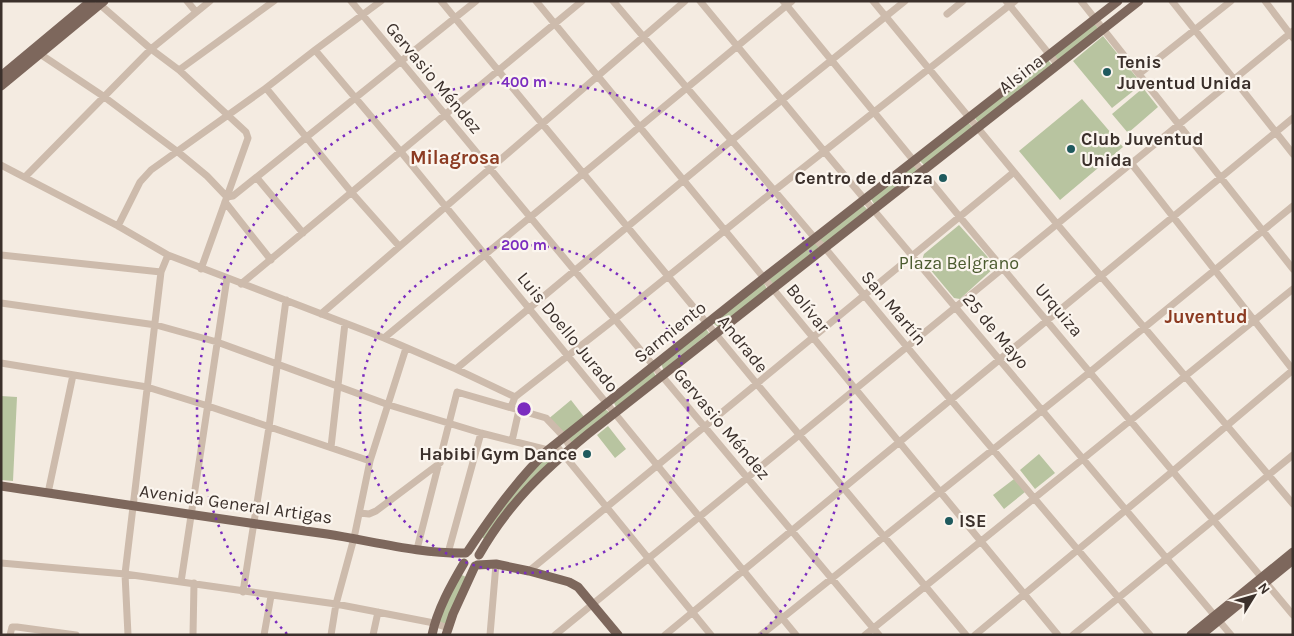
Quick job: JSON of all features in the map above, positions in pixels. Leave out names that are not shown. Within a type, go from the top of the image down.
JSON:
[{"type":"main road","name":"Alsina","points":[[914,160],[1118,1]]},
{"type":"main road","name":"Alsina","points":[[922,171],[1139,1]]},
{"type":"main road","points":[[1,86],[7,74],[98,2]]},
{"type":"main road","name":"Sarmiento","points":[[432,635],[434,623],[465,557],[508,494],[552,447],[914,160]]},
{"type":"main road","name":"Sarmiento","points":[[446,631],[478,561],[505,516],[528,487],[560,457],[614,413],[922,171]]},
{"type":"main road","name":"Avenida General Artigas","points":[[1,486],[354,538],[465,557]]},
{"type":"main road","points":[[478,561],[474,551],[465,557],[468,566],[478,561],[529,571],[569,582],[578,587],[618,635]]},
{"type":"main road","points":[[1191,635],[1263,580],[1293,552]]},
{"type":"main road","points":[[1263,580],[1293,560]]},
{"type":"main road","points":[[1201,635],[1217,617]]},
{"type":"street","points":[[187,1],[196,12]]},
{"type":"street","points":[[25,177],[151,49],[210,1]]},
{"type":"street","name":"Gervasio Méndez","points":[[351,1],[879,635]]},
{"type":"street","points":[[118,226],[145,176],[381,1]]},
{"type":"street","name":"Andrade","points":[[441,1],[966,635]]},
{"type":"street","points":[[226,200],[257,178],[476,1]]},
{"type":"street","name":"Bolívar","points":[[536,1],[1058,635]]},
{"type":"street","points":[[241,284],[582,1]]},
{"type":"street","name":"San Martín","points":[[613,1],[825,248],[1150,635]]},
{"type":"street","points":[[321,314],[684,1]]},
{"type":"street","name":"25 de Mayo","points":[[700,1],[1231,635]]},
{"type":"street","points":[[873,1],[1057,224],[1293,504]]},
{"type":"street","points":[[456,369],[782,99],[905,1]]},
{"type":"street","points":[[947,14],[963,1]]},
{"type":"street","points":[[1081,1],[1293,269]]},
{"type":"street","points":[[1172,1],[1293,154]]},
{"type":"street","points":[[1139,74],[1231,1]]},
{"type":"street","points":[[555,635],[649,560],[746,476],[907,347],[1131,162],[1292,34],[1264,1]]},
{"type":"street","points":[[98,2],[151,49],[179,70],[246,132],[248,138],[202,269]]},
{"type":"street","points":[[179,70],[270,2]]},
{"type":"street","points":[[384,338],[738,46],[787,3]]},
{"type":"street","name":"Urquiza","points":[[787,3],[922,171],[1293,615]]},
{"type":"street","points":[[511,407],[515,397],[1010,3],[1058,65]]},
{"type":"street","name":"Luis Doello Jurado","points":[[315,50],[446,206],[796,635]]},
{"type":"street","points":[[36,52],[103,96],[207,176],[271,260]]},
{"type":"street","points":[[266,88],[352,193],[399,246]]},
{"type":"street","points":[[665,635],[1293,118]]},
{"type":"street","points":[[975,635],[1293,370],[1131,162]]},
{"type":"street","points":[[1,164],[118,226],[168,256],[384,338],[515,397]]},
{"type":"street","points":[[529,571],[1014,172]]},
{"type":"street","points":[[257,178],[303,233]]},
{"type":"street","points":[[761,635],[1090,372],[1293,206]]},
{"type":"street","points":[[1,255],[161,272]]},
{"type":"street","points":[[128,635],[125,574],[132,505],[156,325],[161,272],[168,256]]},
{"type":"street","points":[[181,582],[227,278]]},
{"type":"street","points":[[865,635],[1293,289]]},
{"type":"street","points":[[243,592],[269,427],[286,300]]},
{"type":"street","points":[[1,303],[156,325],[217,342],[389,405],[512,441],[552,447],[606,508],[711,635]]},
{"type":"street","points":[[331,447],[345,323]]},
{"type":"street","points":[[331,635],[336,604],[360,513],[370,461],[406,348]]},
{"type":"street","points":[[1,363],[147,387],[370,461]]},
{"type":"street","points":[[48,493],[73,375]]},
{"type":"street","points":[[417,549],[457,392],[546,418],[564,437],[571,448]]},
{"type":"street","points":[[512,441],[519,410]]},
{"type":"street","points":[[448,553],[481,433]]},
{"type":"street","points":[[1073,635],[1293,455]]},
{"type":"street","points":[[360,513],[369,514],[376,511],[440,463]]},
{"type":"street","points":[[1,564],[125,574],[336,604],[434,623],[446,631]]},
{"type":"street","points":[[490,635],[496,564]]},
{"type":"street","points":[[193,635],[194,583]]},
{"type":"street","points":[[264,635],[271,596]]},
{"type":"street","points":[[373,635],[378,612]]},
{"type":"street","points":[[11,631],[17,627],[76,635]]},
{"type":"green space","points":[[1094,23],[1099,29],[1058,62],[1054,56]]},
{"type":"green space","name":"Tenis Juventud Unida","points":[[1103,36],[1142,84],[1112,108],[1073,61]]},
{"type":"green space","points":[[1048,60],[1053,66],[979,124],[975,118]]},
{"type":"green space","points":[[1143,88],[1158,107],[1128,133],[1112,114]]},
{"type":"green space","name":"Club Juventud Unida","points":[[1082,99],[1123,147],[1060,200],[1019,151]]},
{"type":"green space","points":[[968,122],[973,128],[925,166],[920,161]]},
{"type":"green space","points":[[913,165],[917,168],[917,171],[874,204],[871,199]]},
{"type":"green space","points":[[863,205],[867,209],[825,244],[821,241],[820,239]]},
{"type":"green space","name":"Plaza Belgrano","points":[[959,225],[995,267],[960,299],[954,298],[924,262],[923,257],[924,254]]},
{"type":"green space","points":[[814,242],[818,248],[772,283],[769,279]]},
{"type":"green space","points":[[764,283],[767,289],[718,327],[713,323]]},
{"type":"green space","points":[[706,329],[709,333],[663,369],[661,363]]},
{"type":"green space","points":[[653,371],[656,376],[616,407],[614,403]]},
{"type":"green space","points":[[1,396],[17,397],[13,481],[1,480]]},
{"type":"green space","points":[[571,400],[585,418],[566,434],[547,420]]},
{"type":"green space","points":[[605,409],[609,412],[571,443],[568,441],[570,437]]},
{"type":"green space","points":[[608,426],[626,449],[615,458],[597,435]]},
{"type":"green space","points":[[1039,454],[1055,473],[1035,489],[1020,470]]},
{"type":"green space","points":[[551,455],[552,460],[484,539],[482,537],[522,480],[547,456]]},
{"type":"green space","points":[[1014,479],[1025,492],[1004,509],[993,495]]},
{"type":"green space","points":[[460,574],[466,577],[446,625],[438,623]]},
{"type":"place","name":"Tenis Juventud Unida","points":[[1107,72]]},
{"type":"place","name":"Club Juventud Unida","points":[[1071,149]]},
{"type":"place","name":"Centro de danza","points":[[943,178]]},
{"type":"place","name":"Habibi Gym Dance","points":[[587,454]]},
{"type":"place","name":"ISE","points":[[949,521]]},
{"type":"district","name":"Milagrosa","points":[[455,158]]},
{"type":"district","name":"Juventud","points":[[1206,317]]}]
